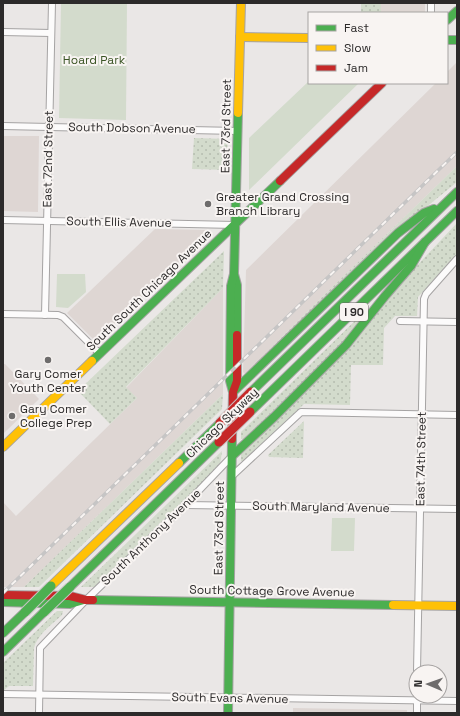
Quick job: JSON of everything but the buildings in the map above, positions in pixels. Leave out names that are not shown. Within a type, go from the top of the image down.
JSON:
[{"type":"main road","name":"East 73rd Street","points":[[228,713],[234,392],[230,381],[231,286],[234,274],[241,3]]},
{"type":"main road","points":[[448,19],[457,10]]},
{"type":"main road","points":[[240,37],[308,38]]},
{"type":"main road","name":"South South Chicago Avenue","points":[[3,447],[381,84]]},
{"type":"main road","name":"Chicago Skyway","points":[[3,633],[457,192]]},
{"type":"main road","points":[[234,392],[398,233],[424,213],[442,206]]},
{"type":"main road","name":"Chicago Skyway","points":[[3,652],[457,211]]},
{"type":"main road","points":[[232,456],[346,346],[385,296],[411,266],[425,242]]},
{"type":"main road","name":"South Cottage Grove Avenue","points":[[3,595],[70,596],[86,600],[457,606]]},
{"type":"main road","name":"South Cottage Grove Avenue","points":[[3,602],[70,604],[86,600]]},
{"type":"street","name":"East 72nd Street","points":[[45,315],[52,3]]},
{"type":"street","points":[[3,32],[51,33]]},
{"type":"street","name":"South Dobson Avenue","points":[[3,126],[238,130]]},
{"type":"street","name":"South Ellis Avenue","points":[[3,220],[235,225]]},
{"type":"street","name":"East 74th Street","points":[[417,664],[424,299],[426,294],[457,259]]},
{"type":"street","points":[[3,314],[58,315],[63,317],[100,354]]},
{"type":"street","points":[[400,321],[457,322]]},
{"type":"street","points":[[232,476],[301,412],[457,415]]},
{"type":"street","name":"South Anthony Avenue","points":[[86,600],[185,505],[232,456]]},
{"type":"street","name":"South Maryland Avenue","points":[[185,505],[457,509]]},
{"type":"street","points":[[39,713],[40,648],[86,600]]},
{"type":"street","name":"South Evans Avenue","points":[[3,694],[228,698],[408,698]]},
{"type":"shaded area","points":[[381,3],[425,3],[425,12],[381,12]]},
{"type":"shaded area","points":[[457,62],[457,166],[245,374],[243,372],[246,270],[435,84],[448,84],[448,71]]},
{"type":"shaded area","points":[[3,136],[39,136],[38,212],[3,211]]},
{"type":"shaded area","points":[[155,229],[208,230],[210,232],[96,342],[67,313]]},
{"type":"shaded area","points":[[223,288],[223,394],[24,587],[3,587],[3,502],[16,516],[137,398],[126,388]]},
{"type":"shaded area","name":"Gary Comer College Prep","points":[[3,364],[5,364],[39,399],[3,434]]},
{"type":"shaded area","points":[[293,708],[407,710],[407,713],[293,713]]},
{"type":"green space","name":"Hoard Park","points":[[61,3],[127,3],[126,120],[59,118]]},
{"type":"green space","points":[[361,3],[381,3],[381,12],[361,12]]},
{"type":"green space","points":[[308,82],[308,84],[358,84],[249,190],[249,138]]},
{"type":"green space","points":[[194,138],[228,139],[227,170],[192,169]]},
{"type":"green space","points":[[457,166],[457,182],[419,213],[245,374],[315,304]]},
{"type":"green space","points":[[457,223],[457,254],[418,297],[417,316],[395,316],[384,328],[383,365],[351,365],[350,405],[304,404],[245,461],[241,461],[241,453]]},
{"type":"green space","points":[[224,251],[223,288],[126,387],[137,398],[110,424],[78,391]]},
{"type":"green space","points":[[57,274],[85,274],[86,292],[68,308],[56,307]]},
{"type":"green space","points":[[362,314],[364,317],[349,337],[244,439],[241,439],[241,432]]},
{"type":"green space","points":[[223,394],[222,409],[39,587],[24,587]]},
{"type":"green space","points":[[304,421],[303,458],[269,457],[268,455]]},
{"type":"green space","points":[[222,451],[220,465],[95,587],[81,587]]},
{"type":"green space","points":[[332,518],[355,518],[354,551],[331,551]]},
{"type":"green space","points":[[57,611],[63,611],[62,615],[42,634],[34,648],[33,686],[9,686],[3,691],[3,663]]},
{"type":"railway","points":[[3,593],[457,152]]},
{"type":"traffic: fast","points":[[448,19],[457,11]]},
{"type":"traffic: fast","points":[[448,40],[457,40]]},
{"type":"traffic: fast","points":[[233,392],[230,381],[231,286],[234,274],[238,113]]},
{"type":"traffic: fast","points":[[92,361],[280,181]]},
{"type":"traffic: fast","points":[[251,392],[457,192]]},
{"type":"traffic: fast","points":[[233,392],[398,233],[424,213],[434,209]]},
{"type":"traffic: fast","points":[[250,412],[457,211]]},
{"type":"traffic: fast","points":[[232,456],[274,417],[346,345],[411,266],[425,242]]},
{"type":"traffic: fast","points":[[234,274],[237,285],[237,335]]},
{"type":"traffic: fast","points":[[179,463],[220,423]]},
{"type":"traffic: fast","points":[[228,713],[232,439]]},
{"type":"traffic: fast","points":[[70,587],[219,442]]},
{"type":"traffic: fast","points":[[25,612],[51,586]]},
{"type":"traffic: fast","points":[[44,612],[70,587]]},
{"type":"traffic: fast","points":[[3,602],[70,604],[84,600]]},
{"type":"traffic: fast","points":[[93,600],[393,605]]},
{"type":"traffic: fast","points":[[3,633],[25,612]]},
{"type":"traffic: fast","points":[[3,652],[44,612]]},
{"type":"traffic: slow","points":[[238,113],[241,3]]},
{"type":"traffic: slow","points":[[240,37],[308,38]]},
{"type":"traffic: slow","points":[[3,447],[92,361]]},
{"type":"traffic: slow","points":[[51,586],[179,463]]},
{"type":"traffic: slow","points":[[393,605],[457,606]]},
{"type":"traffic: jam","points":[[280,181],[381,84]]},
{"type":"traffic: jam","points":[[232,439],[233,392],[237,381],[237,335]]},
{"type":"traffic: jam","points":[[220,423],[251,392]]},
{"type":"traffic: jam","points":[[219,442],[250,412]]},
{"type":"traffic: jam","points":[[3,595],[70,596],[93,600]]},
{"type":"place","name":"Greater Grand Crossing Branch Library","points":[[208,204]]},
{"type":"place","name":"Gary Comer Youth Center","points":[[48,360]]},
{"type":"place","name":"Gary Comer College Prep","points":[[12,416]]}]
